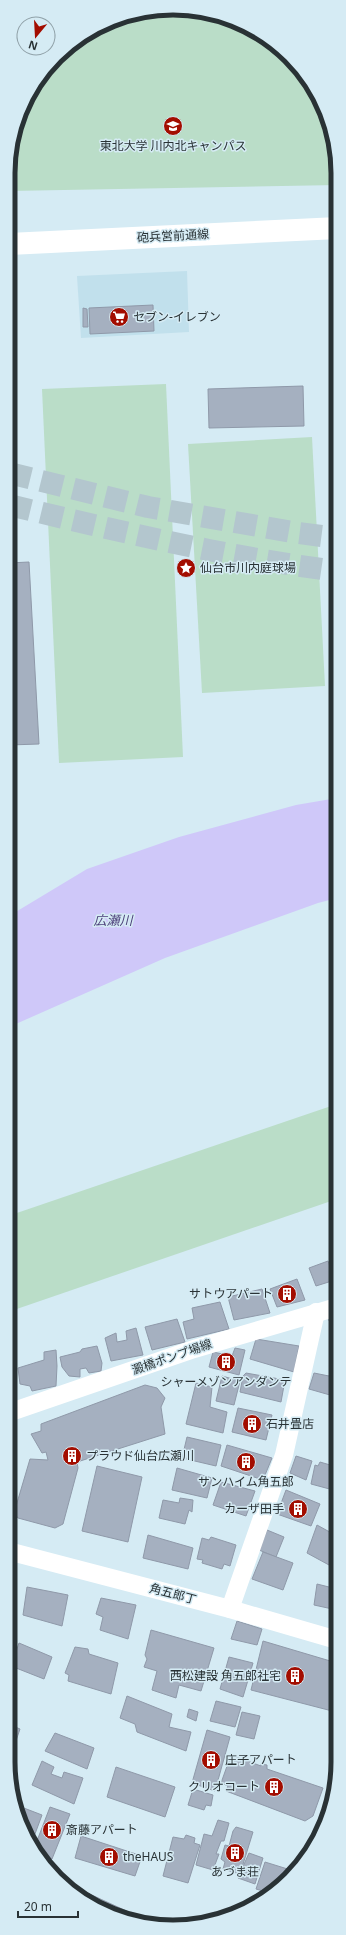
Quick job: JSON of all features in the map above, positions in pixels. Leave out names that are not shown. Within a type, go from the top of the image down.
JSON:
[{"type":"street","name":"砲兵営前通線","points":[[15,244],[331,228]]},
{"type":"street","name":"澱橋ポンプ場線","points":[[15,1412],[194,1349],[331,1308]]},
{"type":"street","points":[[230,1609],[284,1455],[316,1312]]},
{"type":"street","name":"角五郎丁","points":[[15,1553],[230,1609],[331,1638]]},
{"type":"shaded area","points":[[187,271],[189,332],[81,338],[77,276]]},
{"type":"green space","name":"東北大学 川内北キャンパス","points":[[183,15],[214,20],[243,31],[277,54],[292,69],[310,94],[323,122],[330,152],[331,185],[15,191],[15,163],[20,132],[31,103],[42,85],[61,61],[94,36],[122,23],[152,16]]},
{"type":"green space","points":[[166,384],[183,757],[59,763],[42,389]]},
{"type":"green space","points":[[312,437],[325,686],[202,693],[188,444]]},
{"type":"green space","points":[[331,1106],[331,1201],[15,1310],[15,1214]]},
{"type":"water","name":"広瀬川","points":[[331,799],[331,900],[165,958],[15,1024],[15,912],[87,869],[179,837],[296,805]]},
{"type":"building","points":[[153,305],[154,331],[90,334],[89,308]]},
{"type":"building","points":[[83,308],[87,309],[88,327],[83,327]]},
{"type":"building","points":[[303,386],[304,426],[209,428],[208,389]]},
{"type":"building","points":[[29,562],[39,744],[15,745],[15,563]]},
{"type":"building","points":[[328,1261],[331,1269],[331,1281],[316,1286],[309,1268]]},
{"type":"building","name":"サトウアパート","points":[[297,1279],[305,1300],[277,1307],[270,1289]]},
{"type":"building","points":[[262,1289],[270,1313],[234,1320],[228,1297]]},
{"type":"building","points":[[220,1302],[229,1329],[187,1339],[183,1322],[194,1319],[192,1308]]},
{"type":"building","points":[[329,1314],[331,1314],[331,1322],[329,1321]]},
{"type":"building","points":[[177,1319],[185,1342],[152,1350],[145,1327]]},
{"type":"building","points":[[136,1328],[143,1355],[111,1361],[105,1338],[116,1333],[117,1342],[127,1340],[126,1331]]},
{"type":"building","points":[[256,1339],[299,1346],[294,1372],[250,1359]]},
{"type":"building","points":[[97,1346],[102,1363],[101,1371],[89,1373],[86,1368],[80,1369],[80,1377],[69,1376],[62,1367],[60,1357],[80,1352],[82,1349]]},
{"type":"building","name":"シャーメゾンアンダンテ","points":[[235,1348],[245,1350],[239,1375],[209,1367],[213,1352],[232,1356]]},
{"type":"building","points":[[56,1350],[56,1386],[32,1391],[30,1386],[20,1384],[18,1368],[44,1360],[44,1352]]},
{"type":"building","points":[[331,1371],[331,1395],[309,1389],[314,1373],[329,1376]]},
{"type":"building","points":[[246,1373],[285,1380],[281,1402],[240,1392],[243,1376]]},
{"type":"building","points":[[222,1376],[240,1381],[234,1405],[216,1401]]},
{"type":"building","points":[[196,1383],[212,1387],[210,1407],[227,1412],[223,1433],[186,1424]]},
{"type":"building","name":"プラウド仙台広瀬川","points":[[145,1385],[157,1388],[165,1398],[161,1407],[165,1434],[77,1462],[78,1468],[63,1524],[55,1528],[18,1518],[15,1514],[15,1510],[30,1459],[48,1460],[46,1452],[42,1453],[31,1434],[41,1431],[41,1424]]},
{"type":"building","name":"石井畳店","points":[[238,1408],[272,1415],[266,1440],[232,1432]]},
{"type":"building","points":[[187,1437],[221,1445],[216,1466],[182,1458]]},
{"type":"building","name":"サンハイム角五郎","points":[[227,1445],[272,1458],[263,1480],[221,1466]]},
{"type":"building","points":[[296,1456],[312,1461],[306,1480],[290,1473]]},
{"type":"building","points":[[320,1462],[331,1465],[331,1489],[311,1484],[315,1465],[318,1466]]},
{"type":"building","points":[[97,1466],[142,1477],[128,1542],[82,1531]]},
{"type":"building","points":[[177,1468],[212,1478],[207,1498],[172,1490]]},
{"type":"building","points":[[221,1482],[255,1491],[246,1516],[213,1505]]},
{"type":"building","name":"カーザ田手","points":[[286,1490],[320,1504],[311,1526],[277,1514]]},
{"type":"building","points":[[180,1498],[193,1500],[192,1512],[189,1510],[185,1524],[159,1518],[163,1500],[179,1503]]},
{"type":"building","points":[[317,1525],[331,1533],[331,1561],[329,1565],[307,1553]]},
{"type":"building","points":[[267,1530],[284,1537],[276,1557],[259,1550]]},
{"type":"building","points":[[148,1535],[193,1548],[188,1569],[143,1558]]},
{"type":"building","points":[[211,1537],[236,1545],[230,1566],[224,1564],[222,1569],[202,1563],[203,1560],[197,1559],[202,1538],[209,1540]]},
{"type":"building","points":[[263,1552],[293,1563],[283,1590],[252,1579]]},
{"type":"building","points":[[317,1584],[331,1588],[331,1609],[314,1605]]},
{"type":"building","points":[[27,1587],[68,1595],[62,1626],[23,1615]]},
{"type":"building","points":[[101,1598],[136,1605],[128,1639],[100,1630],[103,1617],[96,1614]]},
{"type":"building","points":[[237,1621],[262,1629],[257,1645],[231,1639]]},
{"type":"building","points":[[151,1630],[214,1648],[201,1691],[179,1685],[176,1698],[152,1690],[157,1671],[144,1667],[147,1659],[145,1655]]},
{"type":"building","name":"西松建設 角五郎社宅","points":[[263,1641],[331,1661],[331,1711],[251,1690]]},
{"type":"building","points":[[19,1643],[52,1657],[44,1679],[15,1668],[15,1654]]},
{"type":"building","points":[[75,1647],[88,1649],[89,1654],[118,1663],[111,1694],[68,1681],[69,1675],[65,1673]]},
{"type":"building","points":[[229,1657],[253,1663],[243,1697],[220,1689]]},
{"type":"building","points":[[127,1696],[172,1714],[169,1727],[191,1732],[186,1751],[137,1732],[135,1724],[120,1718]]},
{"type":"building","points":[[216,1701],[241,1707],[235,1727],[210,1721]]},
{"type":"building","points":[[189,1709],[198,1712],[196,1721],[187,1717]]},
{"type":"building","points":[[242,1712],[260,1716],[254,1739],[236,1735]]},
{"type":"building","points":[[15,1727],[20,1729],[15,1743]]},
{"type":"building","name":"庄子アパート","points":[[207,1730],[230,1737],[215,1791],[192,1783]]},
{"type":"building","points":[[55,1733],[94,1748],[87,1769],[45,1751]]},
{"type":"building","name":"クリオコート","points":[[231,1755],[261,1766],[261,1764],[267,1765],[267,1769],[323,1788],[313,1816],[305,1821],[226,1791],[228,1786],[221,1783]]},
{"type":"building","points":[[42,1761],[54,1767],[51,1774],[62,1778],[64,1772],[83,1778],[74,1804],[32,1785]]},
{"type":"building","points":[[116,1767],[175,1787],[165,1817],[107,1797]]},
{"type":"building","points":[[193,1789],[213,1795],[211,1806],[206,1805],[204,1810],[188,1805]]},
{"type":"building","points":[[21,1807],[42,1815],[34,1837]]},
{"type":"building","name":"斎藤アパート","points":[[50,1807],[70,1814],[52,1859],[47,1856],[37,1842]]},
{"type":"building","points":[[218,1820],[229,1823],[224,1841],[221,1841],[216,1854],[219,1854],[213,1870],[196,1865],[204,1834],[212,1836]]},
{"type":"building","name":"あづま荘","points":[[236,1827],[253,1832],[240,1874],[223,1869],[225,1862],[221,1859],[225,1845],[229,1846],[233,1831]]},
{"type":"building","points":[[186,1835],[195,1838],[194,1843],[200,1845],[188,1883],[163,1876],[173,1837],[184,1839]]},
{"type":"building","name":"theHAUS","points":[[81,1836],[142,1856],[135,1876],[75,1858]]},
{"type":"building","points":[[249,1853],[263,1858],[255,1884],[238,1878]]},
{"type":"building","points":[[265,1862],[289,1869],[263,1891],[256,1889]]},
{"type":"building","points":[[81,1890],[138,1916],[122,1912],[103,1904]]},
{"type":"tunnel","points":[[15,474],[148,507],[298,533],[331,537]]},
{"type":"tunnel","points":[[15,506],[131,534],[213,551],[331,570]]},
{"type":"place","name":"東北大学 川内北キャンパス","points":[[173,126]]},
{"type":"place","name":"セブン-イレブン","points":[[119,317]]},
{"type":"place","name":"仙台市川内庭球場","points":[[186,568]]},
{"type":"place","name":"サトウアパート","points":[[287,1294]]},
{"type":"place","name":"シャーメゾンアンダンテ","points":[[226,1362]]},
{"type":"place","name":"石井畳店","points":[[252,1424]]},
{"type":"place","name":"プラウド仙台広瀬川","points":[[72,1456]]},
{"type":"place","name":"サンハイム角五郎","points":[[246,1462]]},
{"type":"place","name":"カーザ田手","points":[[298,1509]]},
{"type":"place","name":"西松建設 角五郎社宅","points":[[295,1676]]},
{"type":"place","name":"庄子アパート","points":[[211,1760]]},
{"type":"place","name":"クリオコート","points":[[274,1787]]},
{"type":"place","name":"斎藤アパート","points":[[52,1830]]},
{"type":"place","name":"あづま荘","points":[[235,1853]]},
{"type":"place","name":"theHAUS","points":[[109,1857]]}]
